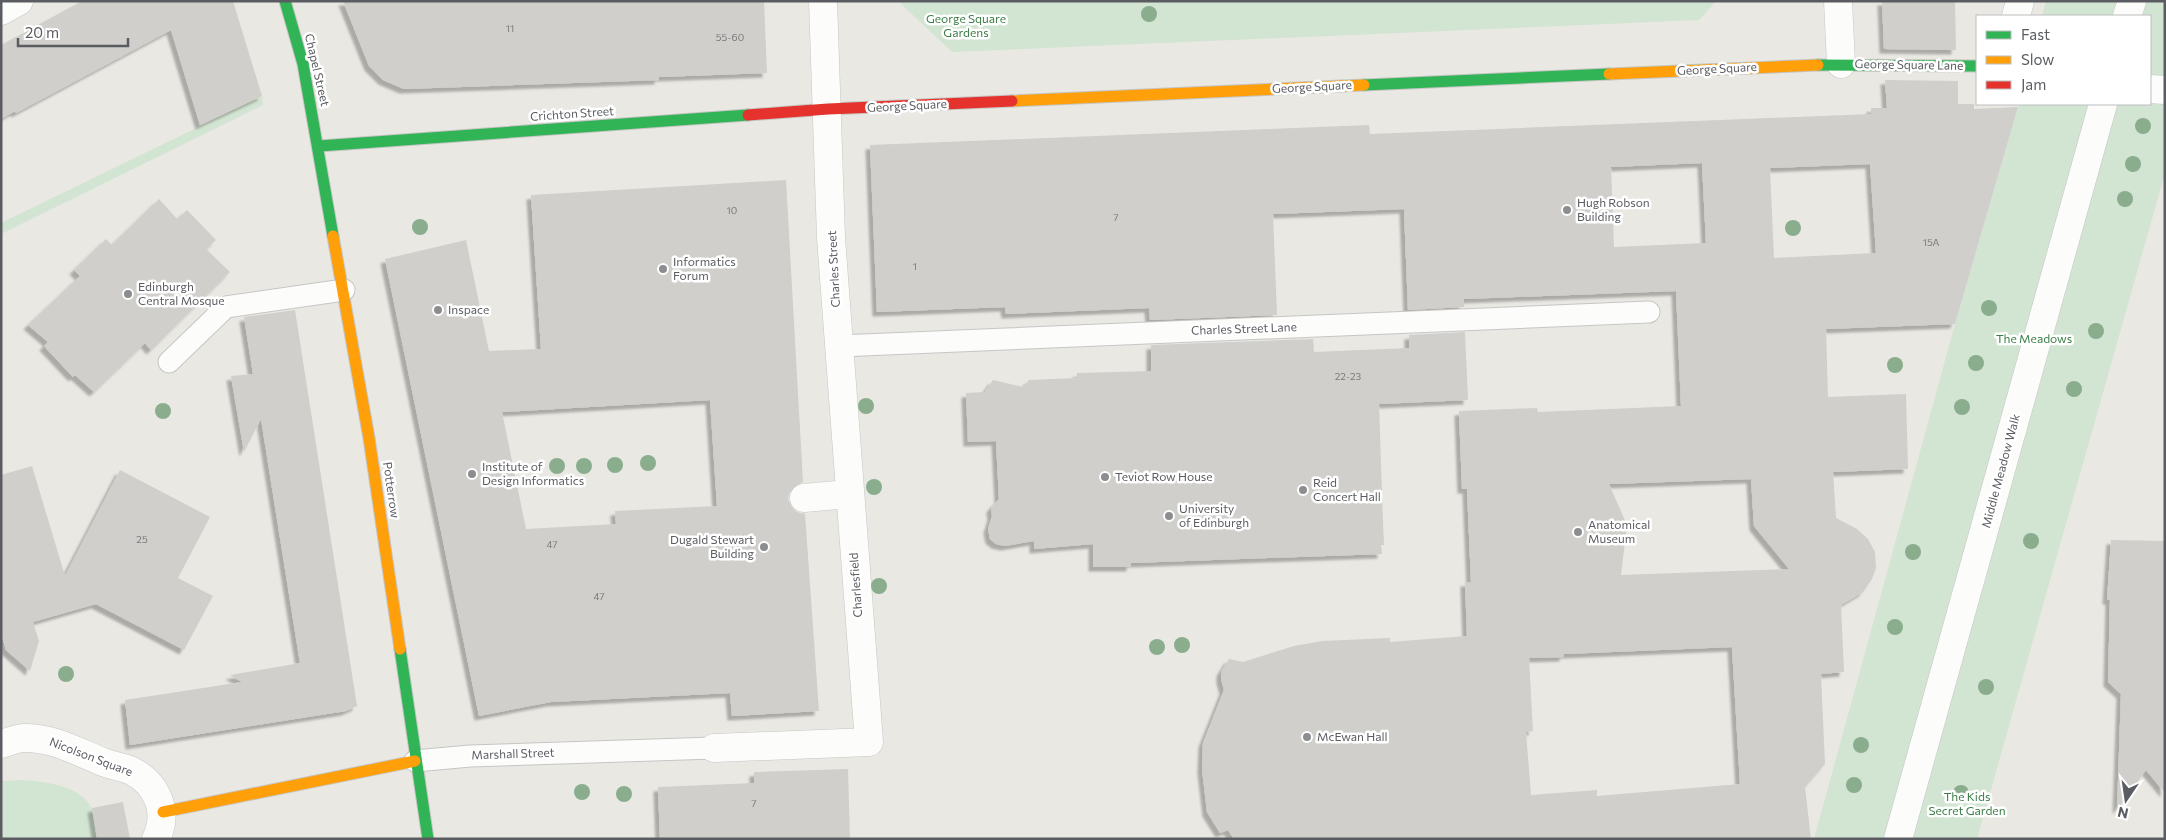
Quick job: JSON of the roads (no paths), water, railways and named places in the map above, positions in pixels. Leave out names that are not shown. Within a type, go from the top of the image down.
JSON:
[{"type":"street","points":[[1,11],[19,1]]},
{"type":"street","name":"Chapel Street","points":[[285,1],[303,64],[319,146]]},
{"type":"street","points":[[823,1],[828,109]]},
{"type":"street","points":[[1838,1],[1841,64]]},
{"type":"street","points":[[2016,15],[2020,1]]},
{"type":"street","points":[[2127,15],[2132,1]]},
{"type":"street","name":"George Square","points":[[828,109],[1841,64]]},
{"type":"street","name":"George Square Lane","points":[[1841,64],[1976,66]]},
{"type":"street","points":[[2151,88],[2165,90]]},
{"type":"street","name":"Middle Meadow Walk","points":[[1898,839],[2103,105]]},
{"type":"street","name":"Crichton Street","points":[[319,146],[828,109]]},
{"type":"street","name":"Charles Street","points":[[828,109],[832,238],[844,428]]},
{"type":"street","name":"Potterrow","points":[[319,146],[369,438],[415,761],[428,839]]},
{"type":"street","name":"Charlesfield","points":[[844,428],[869,742]]},
{"type":"street","points":[[804,498],[849,494]]},
{"type":"street","name":"Nicolson Square","points":[[1,744],[23,738],[56,741],[104,762],[130,770],[146,780],[155,791],[162,812]]},
{"type":"street","name":"Marshall Street","points":[[714,748],[869,742]]},
{"type":"street","name":"Marshall Street","points":[[162,812],[415,761]]},
{"type":"street","points":[[156,839],[162,812]]},
{"type":"lane","points":[[169,362],[226,307],[344,290]]},
{"type":"lane","name":"Charles Street Lane","points":[[839,346],[1649,312]]},
{"type":"lane","name":"Marshall Street","points":[[415,761],[470,756],[714,748]]},
{"type":"place","name":"Hugh Robson Building","points":[[1567,210]]},
{"type":"place","name":"Informatics Forum","points":[[663,269]]},
{"type":"place","name":"Edinburgh Central Mosque","points":[[128,294]]},
{"type":"place","name":"Inspace","points":[[438,310]]},
{"type":"place","name":"Institute of Design Informatics","points":[[472,474]]},
{"type":"place","name":"Teviot Row House","points":[[1105,477]]},
{"type":"place","name":"Reid Concert Hall","points":[[1303,490]]},
{"type":"place","name":"University of Edinburgh","points":[[1169,516]]},
{"type":"place","name":"Anatomical Museum","points":[[1578,532]]},
{"type":"place","name":"Dugald Stewart Building","points":[[764,547]]},
{"type":"place","name":"McEwan Hall","points":[[1307,737]]},
{"type":"park label","name":"George Square Gardens","points":[[966,26]]},
{"type":"park label","name":"The Meadows","points":[[2034,339]]},
{"type":"park label","name":"The Kids Secret Garden","points":[[1967,804]]}]
